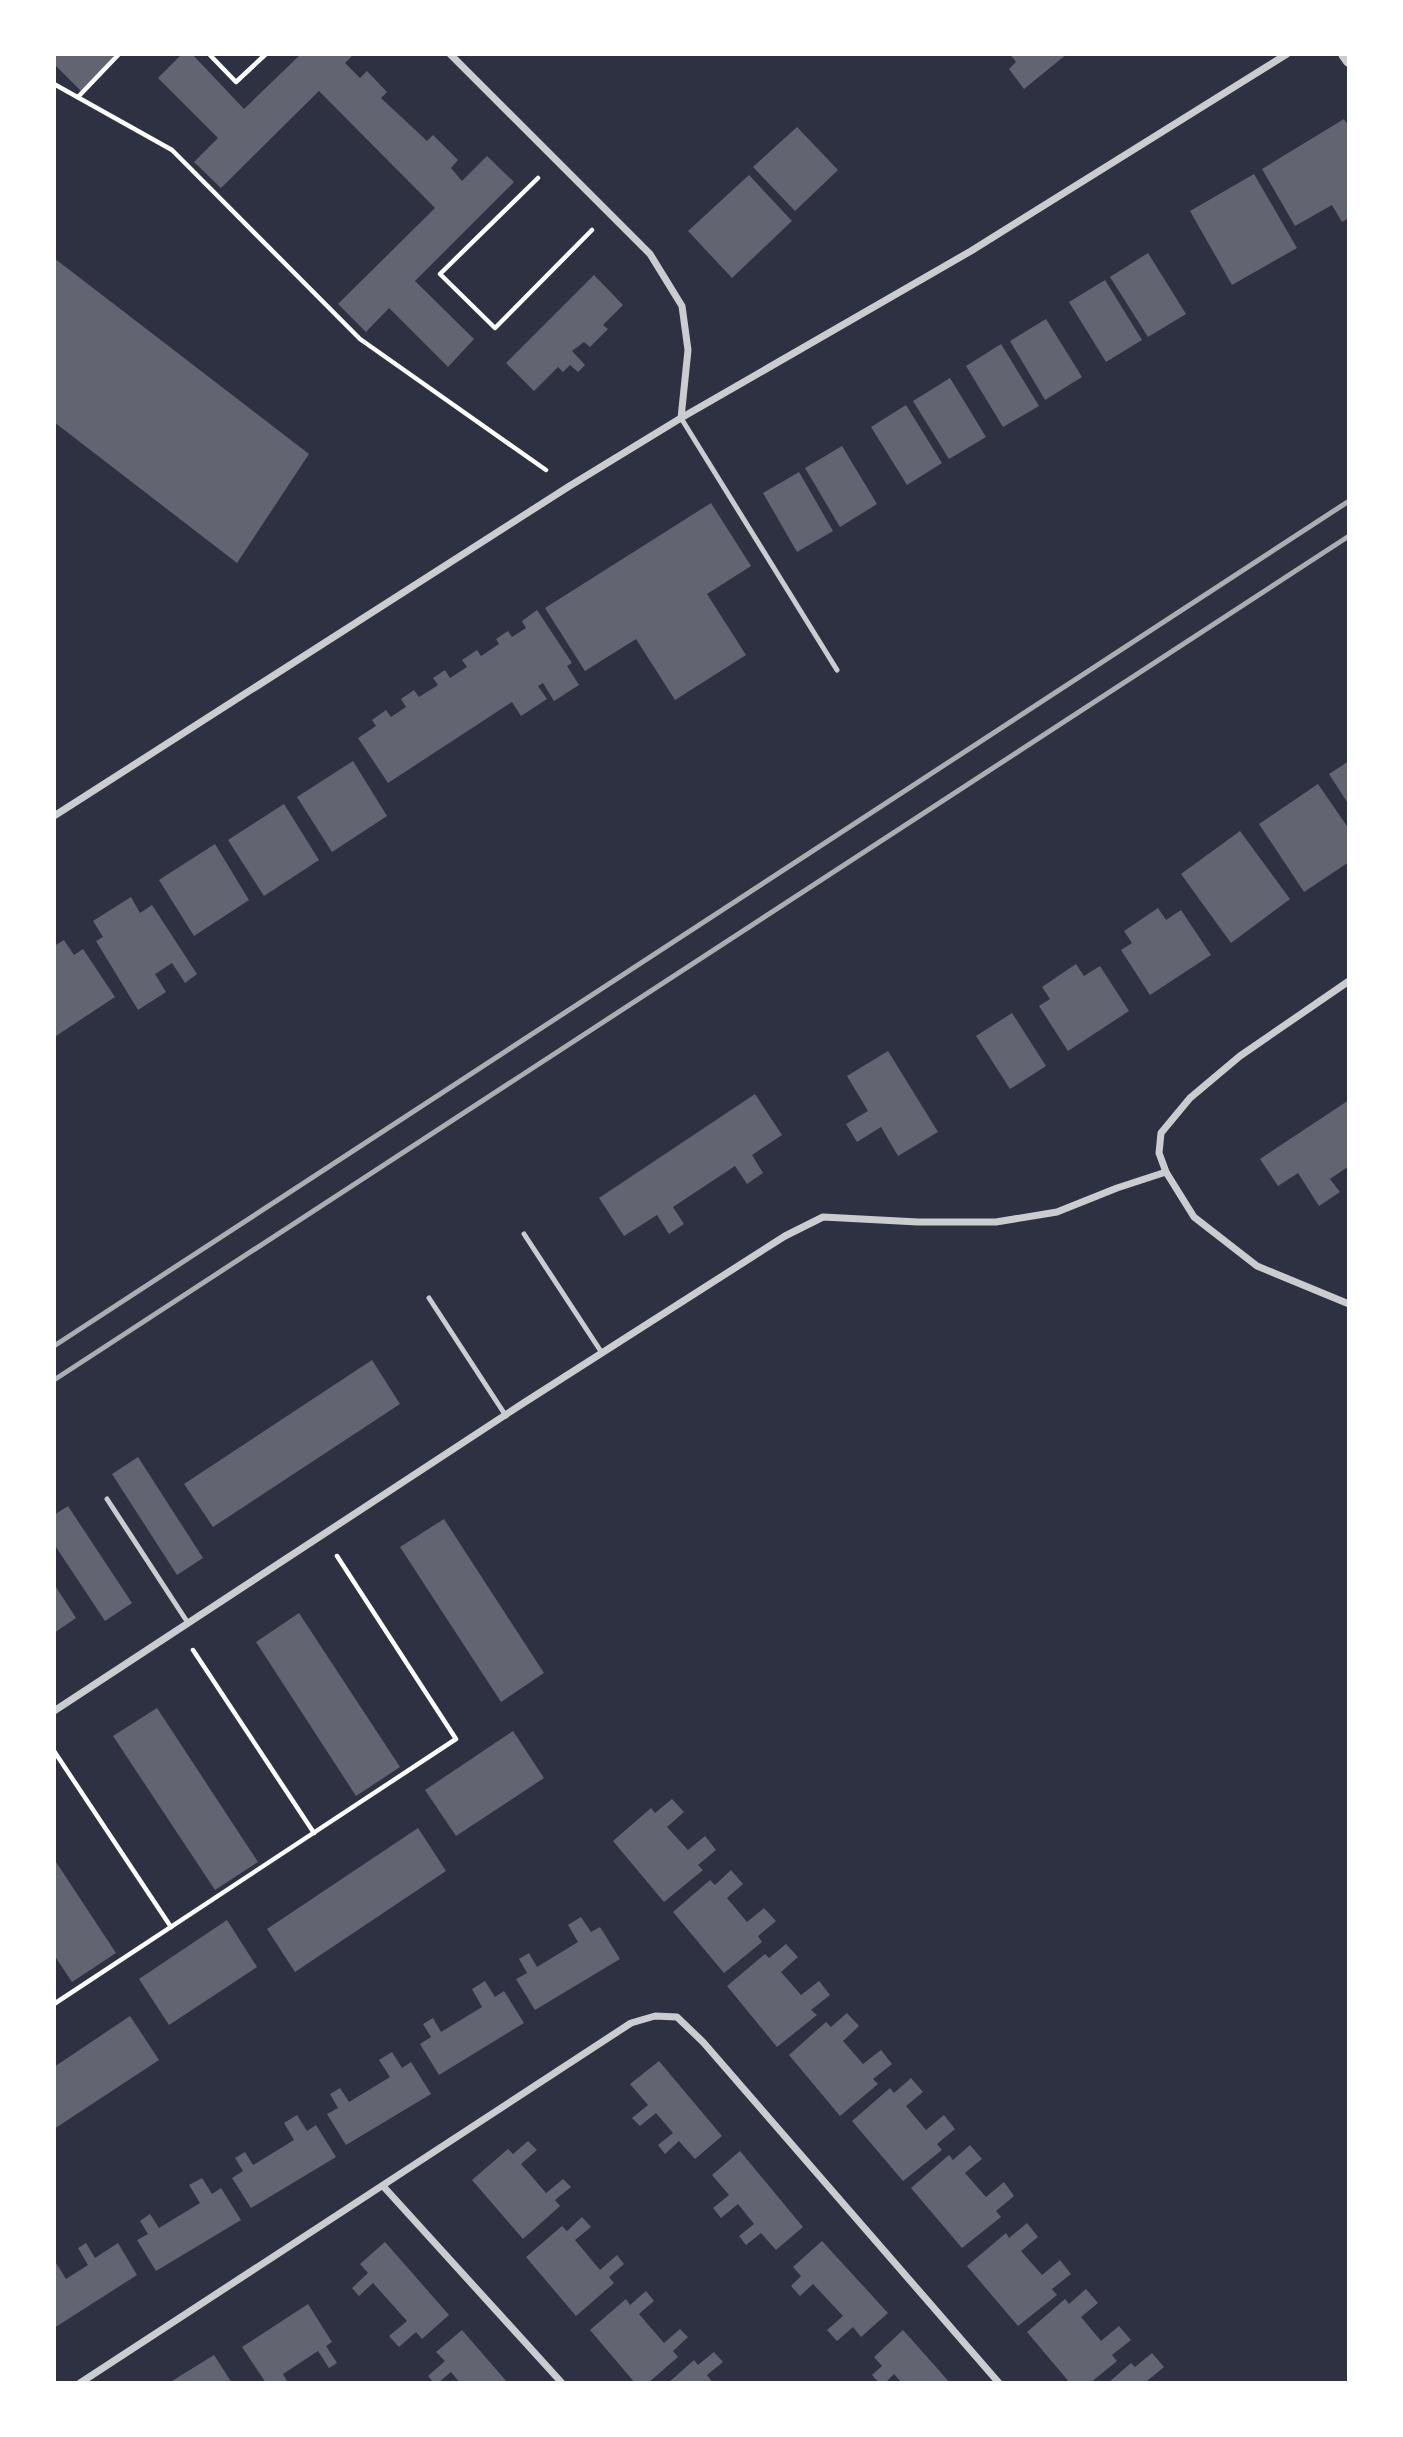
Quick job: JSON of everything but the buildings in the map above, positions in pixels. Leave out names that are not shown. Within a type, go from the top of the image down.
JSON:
[{"type":"street","points":[[450,54],[650,254],[682,306],[688,350],[681,418]]},
{"type":"street","points":[[54,816],[568,487],[681,418],[971,251],[1287,54]]},
{"type":"street","points":[[1344,54],[1349,61]]},
{"type":"street","points":[[1349,981],[1240,1056],[1190,1098],[1161,1133],[1159,1153],[1166,1172],[1194,1217],[1257,1266],[1349,1304]]},
{"type":"street","points":[[54,1711],[602,1353],[785,1236],[823,1217],[918,1222],[996,1222],[1057,1212],[1166,1172]]},
{"type":"street","points":[[80,2383],[631,2023],[655,2016],[677,2017],[703,2042],[999,2383]]},
{"type":"street","points":[[383,2186],[562,2383]]},
{"type":"lane","points":[[681,418],[837,670]]},
{"type":"lane","points":[[524,1234],[602,1353]]},
{"type":"lane","points":[[429,1298],[506,1416]]},
{"type":"lane","points":[[107,1499],[188,1623]]},
{"type":"path","points":[[78,97],[119,54]]},
{"type":"path","points":[[209,54],[236,82],[266,54]]},
{"type":"path","points":[[54,83],[172,150],[360,340],[516,447],[568,487]]},
{"type":"path","points":[[556,161],[440,274],[449,283],[495,328],[609,213]]},
{"type":"path","points":[[54,2004],[456,1740],[323,1535]]},
{"type":"path","points":[[179,1629],[314,1833]]},
{"type":"path","points":[[54,1751],[171,1927]]},
{"type":"railway","points":[[54,1346],[1349,501]]},
{"type":"railway","points":[[54,1380],[1349,536]]}]
